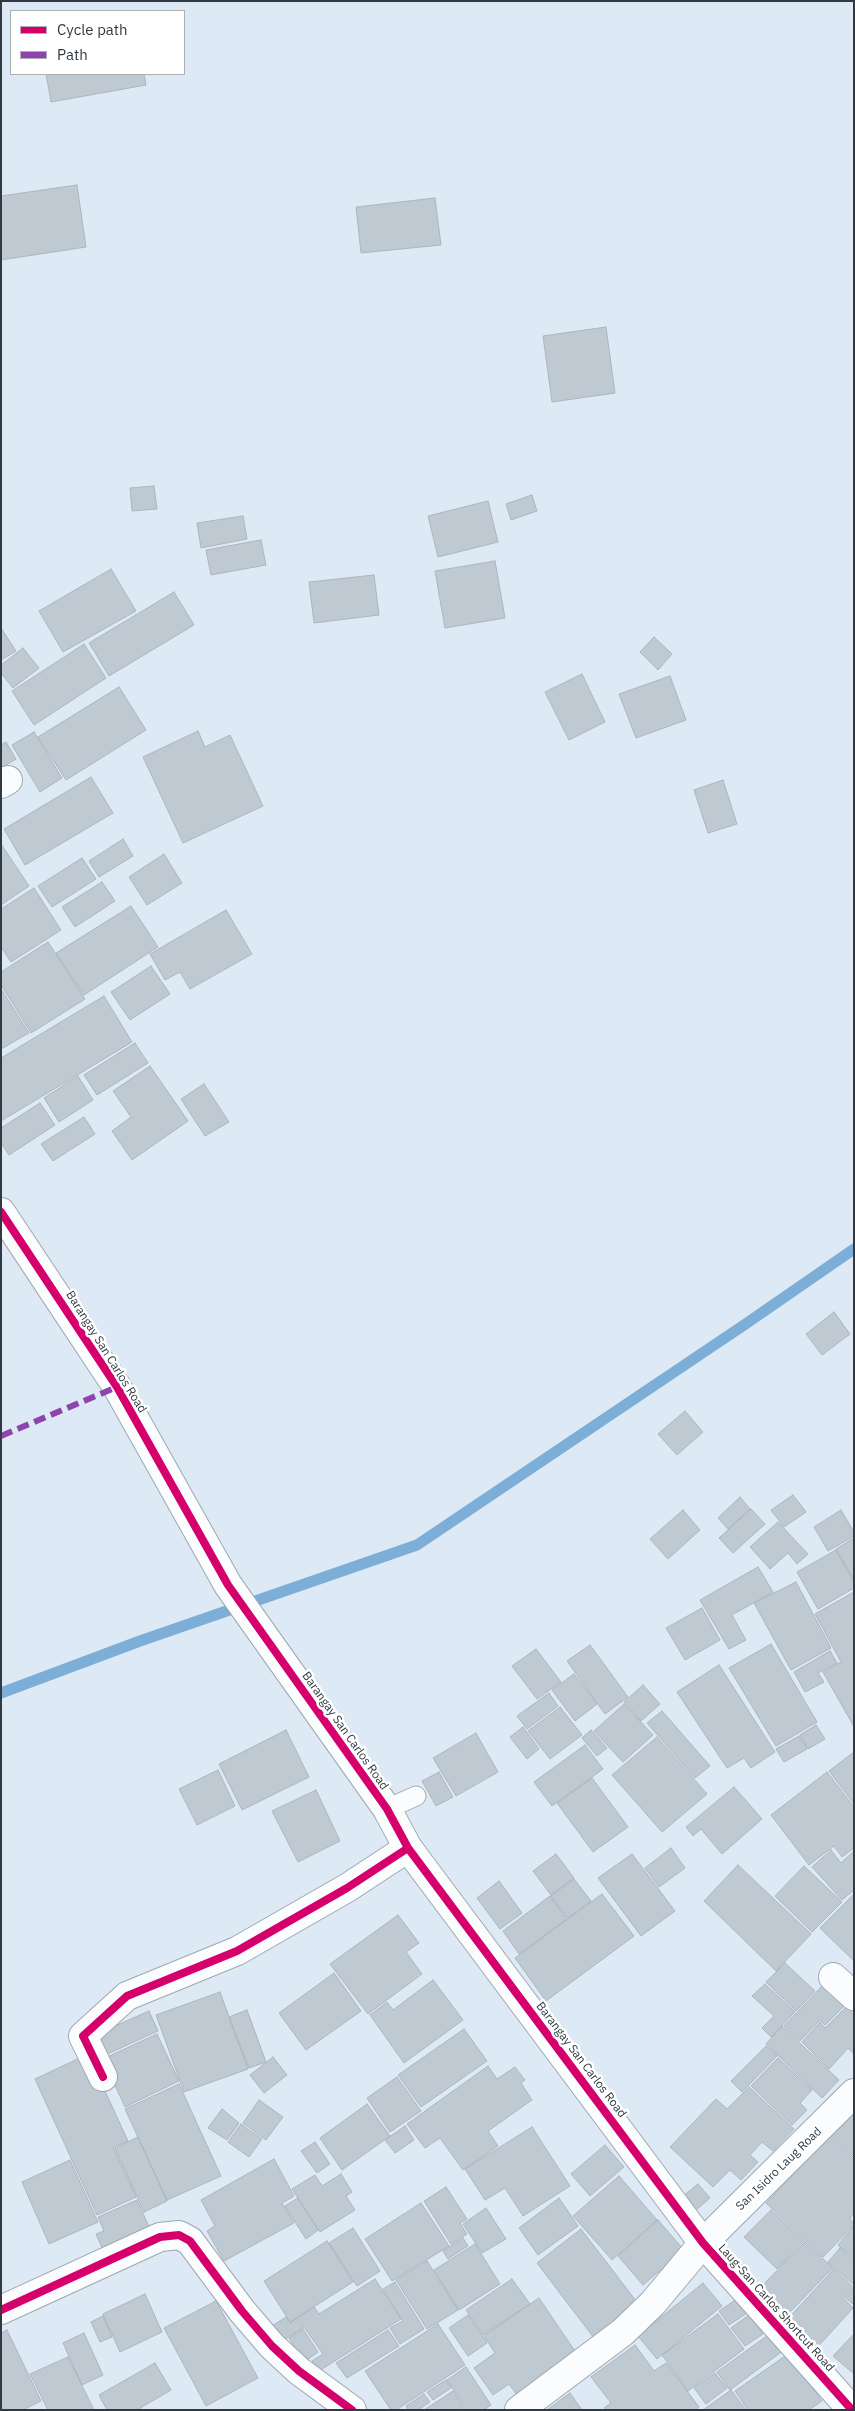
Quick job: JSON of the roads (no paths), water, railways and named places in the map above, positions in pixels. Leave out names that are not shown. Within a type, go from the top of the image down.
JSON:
[{"type":"street","name":"Barangay San Carlos Road","points":[[1,1212],[117,1387],[228,1584],[387,1809],[408,1848],[703,2243]]},
{"type":"street","points":[[103,2077],[82,2036],[127,1996],[237,1951],[347,1888],[408,1848]]},
{"type":"street","points":[[833,1977],[854,1996]]},
{"type":"street","name":"San Isidro Laug Road","points":[[519,2410],[623,2332],[653,2303],[703,2243],[854,2093]]},
{"type":"street","points":[[1,2310],[160,2237],[179,2235],[190,2241],[242,2311],[272,2346],[299,2371],[352,2410]]},
{"type":"street","name":"Laug-San Carlos Shortcut Road","points":[[703,2243],[852,2410]]},
{"type":"lane","points":[[387,1809],[416,1796]]},
{"type":"waterway","points":[[1,1693],[140,1641],[417,1545],[854,1249]]}]
